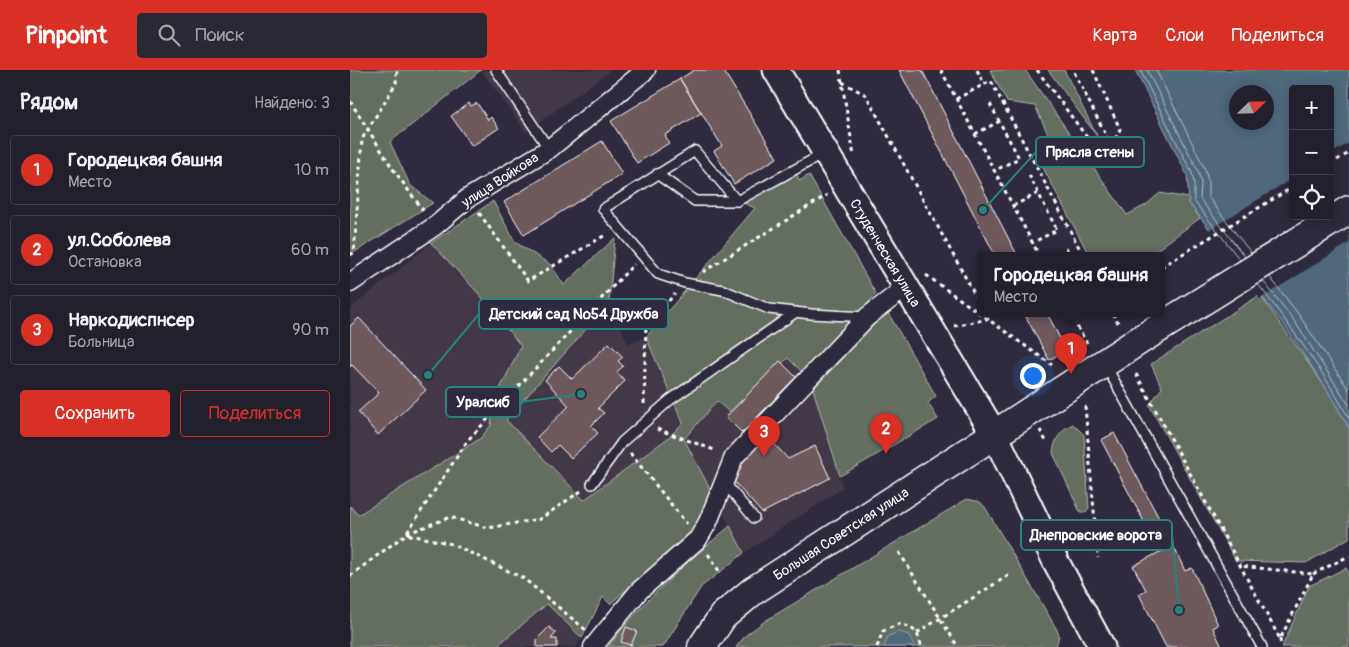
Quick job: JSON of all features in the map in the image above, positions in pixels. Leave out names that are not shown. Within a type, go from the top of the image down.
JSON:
[{"type":"main road","name":"Студенческая улица","points":[[782,73],[826,153],[912,278],[995,435],[1056,562],[1100,646]]},
{"type":"main road","name":"Большая Советская улица","points":[[702,647],[724,616],[753,591],[1143,338],[1349,210]]},
{"type":"street","name":"улица Войкова","points":[[350,282],[434,226],[468,198],[549,149],[646,70]]},
{"type":"street","points":[[596,644],[639,591],[698,538],[708,522],[734,457],[867,317],[912,278]]},
{"type":"lane","points":[[496,70],[549,149]]},
{"type":"lane","points":[[737,202],[695,151],[603,209],[658,274],[685,283],[723,290],[768,309],[867,317]]},
{"type":"lane","points":[[657,174],[695,201],[737,202],[826,153]]},
{"type":"lane","points":[[592,484],[622,442],[670,400],[796,312]]},
{"type":"lane","points":[[1104,363],[1262,647]]},
{"type":"lane","points":[[724,482],[754,518]]},
{"type":"path","points":[[350,255],[354,252],[362,139],[396,83],[396,70]]},
{"type":"path","points":[[840,70],[856,164]]},
{"type":"path","points":[[941,70],[1037,252]]},
{"type":"path","points":[[976,70],[984,84]]},
{"type":"path","points":[[1037,70],[1100,155],[1112,147],[1120,129],[1093,70]]},
{"type":"path","points":[[1073,70],[1112,147]]},
{"type":"path","points":[[956,99],[991,81],[1081,252]]},
{"type":"path","points":[[842,82],[866,95],[977,299]]},
{"type":"path","points":[[350,101],[393,169],[434,226]]},
{"type":"path","points":[[990,104],[1019,158],[994,170]]},
{"type":"path","points":[[975,134],[1000,122]]},
{"type":"path","points":[[1334,162],[1349,153]]},
{"type":"path","points":[[1029,175],[1057,230],[1032,243]]},
{"type":"path","points":[[1165,265],[1289,189]]},
{"type":"path","points":[[1013,206],[1038,193]]},
{"type":"path","points":[[468,198],[528,281],[618,226]]},
{"type":"path","points":[[1066,248],[1068,252]]},
{"type":"path","points":[[406,534],[468,440],[641,256]]},
{"type":"path","points":[[912,278],[977,313]]},
{"type":"path","points":[[984,317],[1052,364]]},
{"type":"path","points":[[1071,317],[1087,342]]},
{"type":"path","points":[[1115,317],[1118,323]]},
{"type":"path","points":[[948,327],[988,319]]},
{"type":"path","points":[[1136,374],[1280,639],[1281,647]]},
{"type":"path","points":[[1085,406],[1098,558]]},
{"type":"path","points":[[644,424],[734,457]]},
{"type":"path","points":[[622,442],[698,538],[721,574]]},
{"type":"path","points":[[350,576],[406,534],[450,518],[488,528],[540,520],[592,484]]},
{"type":"path","points":[[406,534],[452,544],[523,578],[596,644]]},
{"type":"path","points":[[899,552],[958,647]]},
{"type":"path","points":[[1240,566],[1313,574],[1349,556]]},
{"type":"path","points":[[1280,639],[1313,574]]},
{"type":"path","points":[[917,633],[1009,575]]},
{"type":"path","points":[[877,647],[883,631],[890,626],[907,626],[917,633],[921,647]]},
{"type":"shaded area","points":[[481,70],[611,70],[526,132]]},
{"type":"shaded area","points":[[431,243],[479,294],[521,346],[493,403],[491,425],[481,438],[357,515],[350,506],[350,309]]},
{"type":"shaded area","points":[[609,303],[628,344],[646,337],[683,423],[669,438],[584,500],[505,420]]},
{"type":"shaded area","points":[[789,358],[804,374],[813,389],[843,488],[744,553],[684,439],[718,401],[729,412]]},
{"type":"shaded area","points":[[547,604],[582,638],[576,647],[502,647],[499,644]]},
{"type":"green space","points":[[350,70],[481,70],[390,142],[410,185],[433,203],[350,255]]},
{"type":"green space","points":[[990,70],[1025,70],[1127,215],[1146,205],[1160,193],[1189,198],[1189,203],[1200,218],[1154,252],[1087,252],[1039,160],[1056,151],[1035,106],[1007,102]]},
{"type":"green space","points":[[1048,70],[1064,70],[1097,136]]},
{"type":"green space","points":[[796,170],[799,181],[809,175],[876,294],[804,374],[788,358],[729,412],[717,401],[684,439],[720,508],[610,604],[603,597],[582,638],[547,604],[499,644],[502,647],[350,647],[350,506],[358,515],[481,438],[491,425],[493,403],[521,346],[479,294],[431,243],[493,201],[515,242],[551,265],[564,285],[615,238],[609,303],[506,420],[584,500],[668,438],[683,423],[646,337],[755,208],[741,202]]},
{"type":"green space","points":[[1260,295],[1328,391],[1349,428],[1349,538],[1306,563],[1236,561],[1149,405],[1162,388],[1151,364]]},
{"type":"green space","points":[[887,311],[936,396],[928,403],[938,419],[840,476],[813,389]]},
{"type":"green space","points":[[1073,424],[1084,435],[1089,508],[1086,512],[1080,512],[1053,453],[1059,436]]},
{"type":"green space","points":[[967,499],[980,502],[985,507],[1056,628],[1059,635],[1056,647],[736,647],[746,635],[765,621]]},
{"type":"green space","points":[[730,526],[744,553],[701,587],[663,647],[608,647],[650,598],[681,568]]},
{"type":"green space","points":[[1346,568],[1349,573],[1349,647],[1282,647],[1309,586]]},
{"type":"water","points":[[1135,70],[1349,70],[1349,428],[1328,391],[1284,325],[1189,203],[1187,175]]},
{"type":"water","points":[[899,632],[909,635],[914,647],[884,647],[888,636]]},
{"type":"pier","points":[[1349,143],[1349,243],[1260,299],[1207,231],[1289,180],[1289,220],[1334,220],[1334,152]]},
{"type":"building","points":[[694,70],[723,70],[777,158],[734,184],[714,151],[722,146],[680,79]]},
{"type":"building","points":[[899,70],[922,70],[1015,252],[993,252]]},
{"type":"building","points":[[680,79],[701,113],[665,135],[669,143],[637,163],[611,121]]},
{"type":"building","points":[[469,103],[471,106],[477,103],[488,120],[491,117],[499,128],[472,146],[451,116]]},
{"type":"building","points":[[602,141],[622,174],[524,235],[504,202]]},
{"type":"building","points":[[1026,317],[1049,317],[1066,350],[1049,360]]},
{"type":"building","points":[[359,318],[426,390],[378,435],[358,412],[379,393],[352,365],[350,367],[350,326]]},
{"type":"building","points":[[609,343],[623,357],[618,361],[623,366],[617,372],[625,381],[598,408],[604,413],[591,426],[598,433],[571,458],[558,445],[551,452],[537,437],[569,406],[545,380],[559,366],[572,379]]},
{"type":"building","points":[[780,361],[796,377],[742,433],[726,417]]},
{"type":"building","points":[[1114,433],[1173,545],[1160,552],[1101,440]]},
{"type":"building","points":[[766,435],[788,459],[815,446],[830,478],[762,513],[729,476]]},
{"type":"building","points":[[1173,545],[1185,571],[1192,568],[1218,625],[1213,628],[1222,647],[1166,647],[1139,594],[1146,590],[1133,566]]},
{"type":"building","points":[[549,627],[556,633],[551,639],[557,639],[557,647],[537,647],[537,639]]},
{"type":"building","points":[[626,627],[637,631],[631,645],[621,642]]},
{"type":"place","name":"Прясла стены","points":[[983,210]]},
{"type":"place","name":"Городецкая башня","points":[[1071,374]]},
{"type":"place","name":"Детский сад №54 Дружба","points":[[428,375]]},
{"type":"place","name":"Уралсиб","points":[[581,394]]},
{"type":"place","name":"ул.Соболева","points":[[886,454]]},
{"type":"place","name":"Наркодиспнсер","points":[[764,457]]},
{"type":"place","name":"Днепровские ворота","points":[[1179,610]]}]
